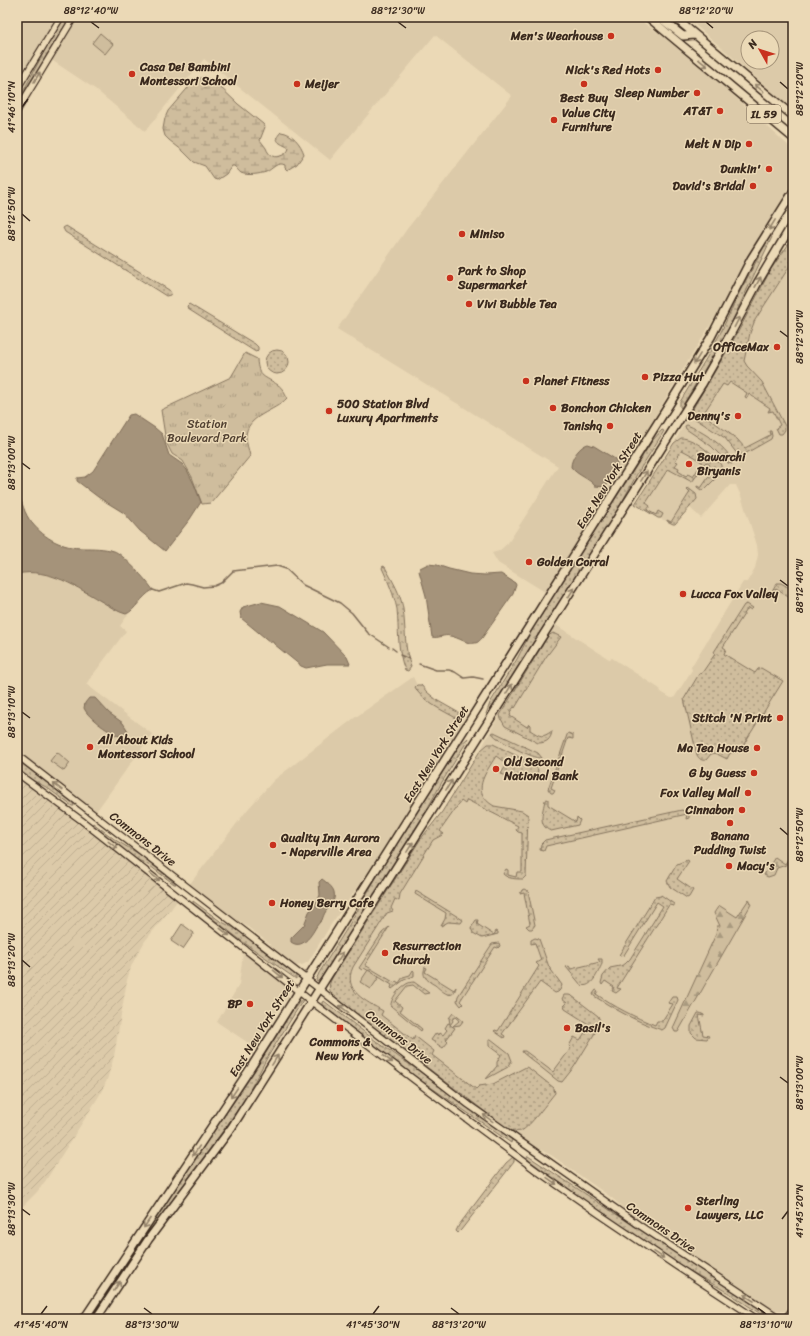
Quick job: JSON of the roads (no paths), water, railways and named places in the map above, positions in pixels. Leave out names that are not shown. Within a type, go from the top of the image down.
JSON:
[{"type":"main road","name":"IL 59","points":[[649,17],[791,136]]},
{"type":"main road","name":"IL 59","points":[[659,17],[683,36],[695,35]]},
{"type":"main road","name":"IL 59","points":[[674,17],[793,116]]},
{"type":"main road","points":[[791,136],[793,144]]},
{"type":"main road","name":"East New York Street","points":[[84,1319],[250,1069],[676,393],[711,337],[751,259],[793,192]]},
{"type":"main road","points":[[96,1319],[148,1240],[232,1127],[320,990],[702,384],[760,277],[793,223]]},
{"type":"street","points":[[17,89],[61,17]]},
{"type":"street","points":[[17,111],[74,17]]},
{"type":"street","name":"Commons Drive","points":[[17,756],[463,1100],[529,1148],[669,1245],[781,1319]]},
{"type":"street","name":"Commons Drive","points":[[17,773],[81,820],[299,990],[312,1002],[537,1171],[646,1246],[757,1319]]},
{"type":"street","points":[[785,1319],[793,1309]]},
{"type":"waterway","points":[[153,590],[159,592],[186,583],[203,587],[214,586],[221,583],[233,571],[277,566],[286,569],[303,585],[340,603],[352,613],[368,633],[389,647]]},
{"type":"waterway","points":[[392,648],[396,651]]},
{"type":"waterway","points":[[400,655],[409,659]]},
{"type":"waterway","points":[[419,664],[436,670],[449,670],[464,678],[473,677],[483,679]]},
{"type":"place","name":"Men's Wearhouse","points":[[611,36]]},
{"type":"place","name":"Nick's Red Hots","points":[[658,70]]},
{"type":"place","name":"Casa Dei Bambini Montessori School","points":[[132,74]]},
{"type":"place","name":"Meijer","points":[[297,84]]},
{"type":"place","name":"Best Buy","points":[[584,84]]},
{"type":"place","name":"Sleep Number","points":[[697,93]]},
{"type":"place","name":"AT&T","points":[[720,111]]},
{"type":"place","name":"Value City Furniture","points":[[554,120]]},
{"type":"place","name":"Melt N Dip","points":[[749,144]]},
{"type":"place","name":"Dunkin'","points":[[769,169]]},
{"type":"place","name":"David's Bridal","points":[[753,186]]},
{"type":"place","name":"Miniso","points":[[462,234]]},
{"type":"place","name":"Park to Shop Supermarket","points":[[450,278]]},
{"type":"place","name":"Vivi Bubble Tea","points":[[469,304]]},
{"type":"place","name":"OfficeMax","points":[[777,347]]},
{"type":"place","name":"Pizza Hut","points":[[645,377]]},
{"type":"place","name":"Planet Fitness","points":[[526,381]]},
{"type":"place","name":"Bonchon Chicken","points":[[553,408]]},
{"type":"place","name":"500 Station Blvd Luxury Apartments","points":[[329,411]]},
{"type":"place","name":"Denny's","points":[[738,416]]},
{"type":"place","name":"Tanishq","points":[[610,426]]},
{"type":"place","name":"Bawarchi Biryanis","points":[[689,464]]},
{"type":"place","name":"Golden Corral","points":[[529,562]]},
{"type":"place","name":"Lucca Fox Valley","points":[[683,594]]},
{"type":"place","name":"Stitch 'N Print","points":[[780,718]]},
{"type":"place","name":"All About Kids Montessori School","points":[[90,747]]},
{"type":"place","name":"Ma Tea House","points":[[757,748]]},
{"type":"place","name":"Old Second National Bank","points":[[496,769]]},
{"type":"place","name":"G by Guess","points":[[754,773]]},
{"type":"place","name":"Fox Valley Mall","points":[[748,793]]},
{"type":"place","name":"Cinnabon","points":[[742,810]]},
{"type":"place","name":"Banana Pudding Twist","points":[[730,823]]},
{"type":"place","name":"Quality Inn Aurora - Naperville Area","points":[[273,845]]},
{"type":"place","name":"Macy's","points":[[729,866]]},
{"type":"place","name":"Honey Berry Cafe","points":[[272,903]]},
{"type":"place","name":"Resurrection Church","points":[[385,953]]},
{"type":"place","name":"BP","points":[[250,1004]]},
{"type":"place","name":"Commons & New York","points":[[340,1028]]},
{"type":"place","name":"Basil's","points":[[567,1028]]},
{"type":"place","name":"Sterling Lawyers, LLC","points":[[688,1208]]},
{"type":"park label","name":"Station Boulevard Park","points":[[207,431]]}]
